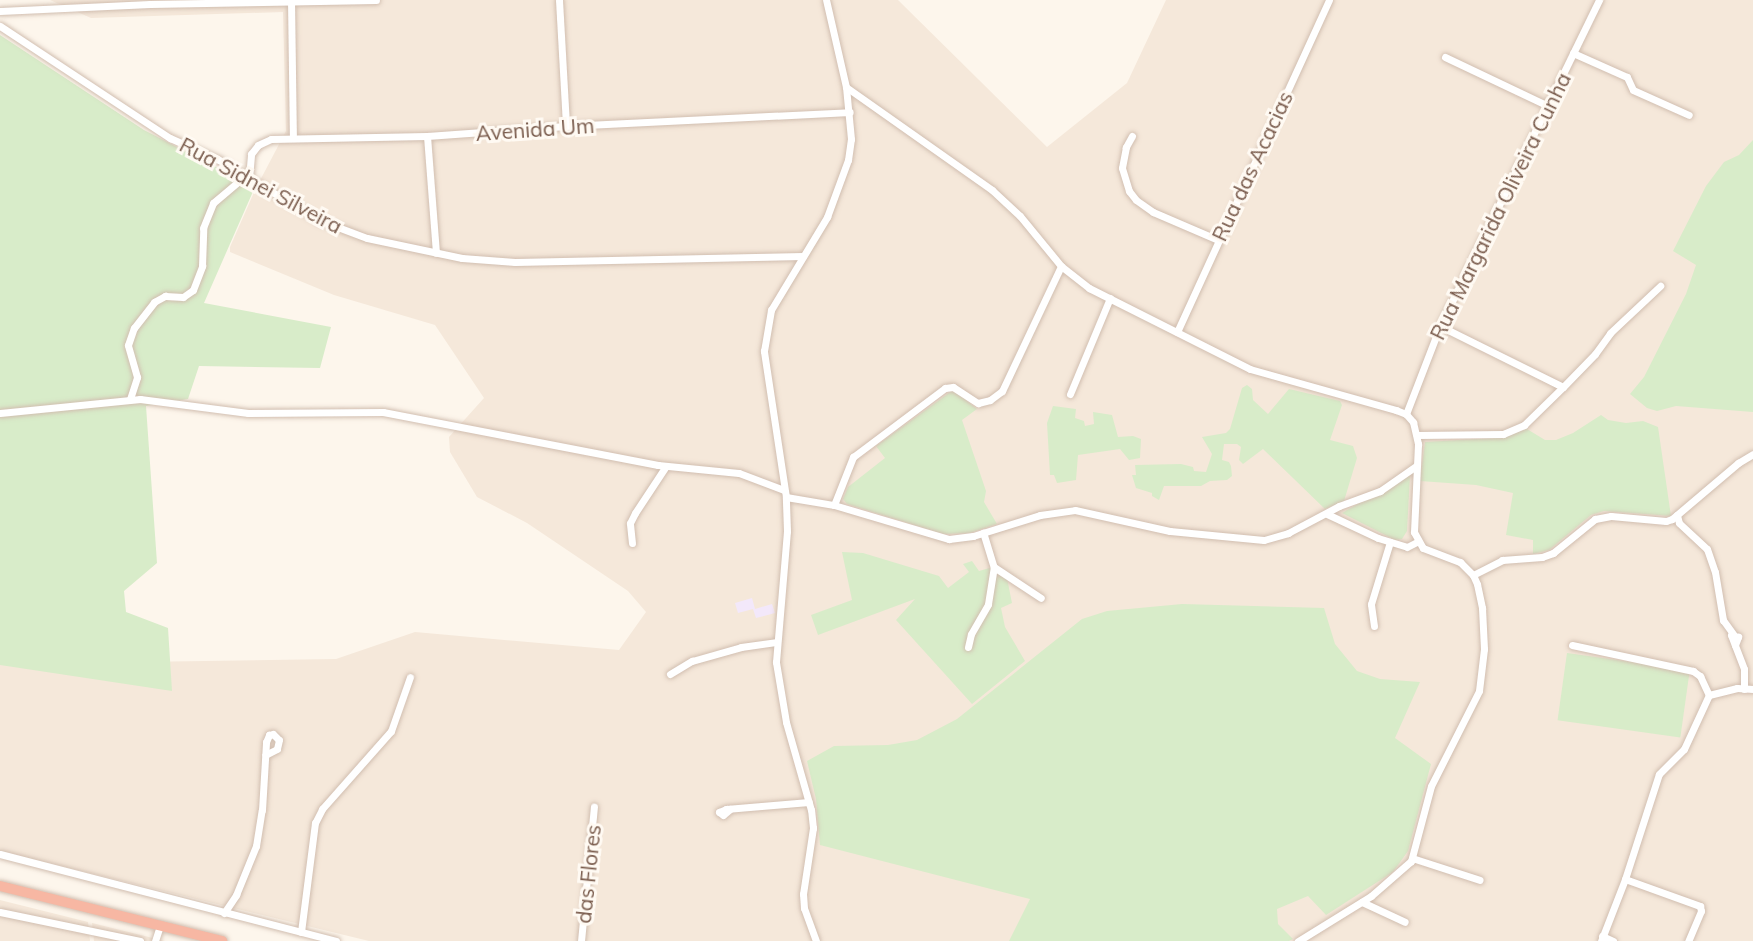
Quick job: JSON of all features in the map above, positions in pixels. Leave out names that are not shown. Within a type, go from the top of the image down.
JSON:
[{"type":"highway","points":[[0,886],[222,941]]},
{"type":"street","points":[[0,11],[150,2],[376,0]]},
{"type":"street","points":[[559,0],[566,126]]},
{"type":"street","points":[[816,941],[804,908],[803,894],[813,828],[809,802],[781,696],[776,642],[785,566],[785,493],[764,335],[780,291],[827,217],[843,179],[851,139],[846,87],[825,0]]},
{"type":"street","name":"Rua das Acacias","points":[[1177,332],[1329,0]]},
{"type":"street","name":"Rua Margarida Oliveira Cunha","points":[[1406,414],[1440,326],[1599,0]]},
{"type":"street","points":[[291,1],[293,137]]},
{"type":"street","name":"Rua Sidnei Silveira","points":[[0,26],[149,125],[247,177],[297,209],[342,230],[436,253],[485,261],[549,263],[803,256]]},
{"type":"street","points":[[1573,53],[1627,77],[1633,90],[1689,115]]},
{"type":"street","points":[[1445,57],[1548,106]]},
{"type":"street","points":[[846,87],[999,196],[1061,266],[1079,281],[1233,362],[1272,377],[1396,410],[1406,414],[1413,422],[1417,435],[1413,522],[1417,542],[1423,548],[1460,562],[1473,575],[1483,616],[1483,664],[1479,691],[1440,763],[1412,858],[1397,876],[1304,940]]},
{"type":"street","name":"Avenida Um","points":[[247,177],[249,159],[258,145],[271,139],[427,136],[566,126],[850,112]]},
{"type":"street","points":[[427,136],[436,253]]},
{"type":"street","points":[[1132,136],[1123,156],[1122,168],[1129,191],[1136,200],[1153,212],[1218,240]]},
{"type":"street","points":[[130,399],[137,377],[128,345],[134,328],[154,302],[165,296],[183,297],[193,290],[202,266],[203,228],[213,203],[247,177]]},
{"type":"street","points":[[834,505],[853,457],[945,388],[953,387],[978,403],[990,400],[1002,391],[1061,266]]},
{"type":"street","points":[[1417,435],[1503,434],[1524,425],[1595,354],[1609,334],[1660,286]]},
{"type":"street","points":[[1070,394],[1110,298]]},
{"type":"street","points":[[1440,326],[1563,387]]},
{"type":"street","points":[[0,413],[130,399],[248,413],[398,414],[666,466],[739,473],[785,493],[937,537],[960,539],[1041,515],[1075,510],[1170,531],[1264,540],[1288,533],[1339,506],[1380,491],[1416,466]]},
{"type":"street","points":[[1473,575],[1502,560],[1542,557],[1553,553],[1595,519],[1611,516],[1666,521],[1753,454]]},
{"type":"street","points":[[632,543],[630,523],[666,466]]},
{"type":"street","points":[[1327,514],[1390,542],[1407,547],[1417,542]]},
{"type":"street","points":[[1677,515],[1679,523],[1707,549],[1715,572],[1723,620],[1733,634],[1730,639],[1744,669],[1744,689]]},
{"type":"street","points":[[968,647],[971,634],[988,604],[994,567],[983,533]]},
{"type":"street","points":[[1374,626],[1371,604],[1390,542]]},
{"type":"street","points":[[994,567],[1041,598]]},
{"type":"street","points":[[670,674],[692,661],[741,647],[776,642]]},
{"type":"street","points":[[1572,645],[1693,671],[1700,676],[1709,695]]},
{"type":"street","points":[[301,932],[315,823],[322,809],[391,731],[410,677]]},
{"type":"street","points":[[1709,695],[1753,690]]},
{"type":"street","points":[[1613,941],[1601,939],[1625,879],[1654,783],[1684,749],[1709,695]]},
{"type":"street","points":[[224,914],[236,895],[256,846],[262,810],[265,755]]},
{"type":"street","points":[[730,809],[809,802]]},
{"type":"street","name":"das Flores","points":[[581,941],[594,807]]},
{"type":"street","points":[[0,854],[336,941]]},
{"type":"street","points":[[1412,858],[1480,880]]},
{"type":"street","points":[[1625,879],[1700,906],[1688,941]]},
{"type":"street","points":[[1362,902],[1405,922]]},
{"type":"street","points":[[0,912],[140,941]]},
{"type":"street","points":[[155,941],[160,926]]},
{"type":"shaded area","points":[[50,0],[898,0],[1047,147],[1127,83],[1166,0],[1753,0],[1753,941],[369,941],[0,851],[0,664],[336,659],[415,632],[619,650],[646,612],[628,591],[527,523],[477,497],[450,452],[449,437],[484,398],[435,325],[334,295],[230,252],[255,190],[286,131],[283,12],[91,18]]},
{"type":"shaded area","points":[[752,598],[755,609],[772,604],[775,613],[756,618],[753,609],[738,613],[735,603]]},
{"type":"shaded area","points":[[0,900],[88,922],[90,941],[0,941]]},
{"type":"shaded area","points":[[92,923],[165,941],[94,941]]},
{"type":"green space","points":[[0,35],[144,130],[255,187],[204,303],[331,327],[320,368],[199,366],[188,399],[146,406],[157,563],[124,591],[126,612],[168,628],[172,691],[0,665]]},
{"type":"green space","points":[[1753,140],[1753,412],[1676,406],[1657,411],[1647,408],[1630,394],[1644,377],[1686,294],[1696,265],[1673,251],[1706,186],[1724,162],[1739,155]]},
{"type":"green space","points":[[1247,385],[1252,389],[1253,400],[1268,414],[1289,389],[1340,401],[1342,405],[1330,440],[1353,446],[1357,458],[1344,501],[1325,509],[1263,449],[1243,464],[1239,460],[1241,447],[1237,444],[1224,444],[1222,460],[1229,462],[1232,476],[1227,480],[1210,481],[1201,486],[1164,486],[1159,500],[1152,496],[1152,493],[1136,488],[1132,475],[1136,475],[1135,465],[1181,464],[1193,467],[1194,471],[1206,472],[1212,454],[1202,437],[1226,433],[1230,429],[1242,388]]},
{"type":"green space","points":[[953,390],[977,409],[962,420],[986,491],[984,502],[997,524],[970,533],[943,534],[847,504],[843,499],[848,487],[885,458],[876,446]]},
{"type":"green space","points":[[1053,406],[1076,409],[1075,418],[1084,421],[1085,426],[1094,424],[1093,412],[1112,415],[1118,437],[1133,436],[1141,439],[1140,458],[1129,460],[1120,449],[1078,455],[1076,480],[1057,483],[1054,475],[1050,475],[1047,423]]},
{"type":"green space","points":[[1601,415],[1608,420],[1626,423],[1643,421],[1658,427],[1671,516],[1604,511],[1591,515],[1549,550],[1533,554],[1533,540],[1506,535],[1513,493],[1476,485],[1420,481],[1425,442],[1492,438],[1527,429],[1545,440],[1556,440],[1573,433]]},
{"type":"green space","points":[[1408,475],[1407,531],[1402,539],[1395,540],[1342,513]]},
{"type":"green space","points":[[842,552],[863,553],[939,576],[948,588],[969,572],[963,564],[972,561],[979,571],[993,567],[1007,578],[1012,603],[1001,608],[1005,627],[1025,661],[972,704],[896,620],[915,599],[818,635],[811,615],[852,600]]},
{"type":"green space","points":[[1182,604],[1324,608],[1335,644],[1357,671],[1380,679],[1420,682],[1395,738],[1431,764],[1408,851],[1393,872],[1326,915],[1308,896],[1277,909],[1278,924],[1293,939],[1289,941],[1009,941],[1030,899],[820,845],[816,799],[807,761],[834,746],[888,745],[917,740],[957,719],[1082,619],[1107,611]]},
{"type":"green space","points":[[1567,653],[1690,670],[1680,738],[1558,720]]}]
